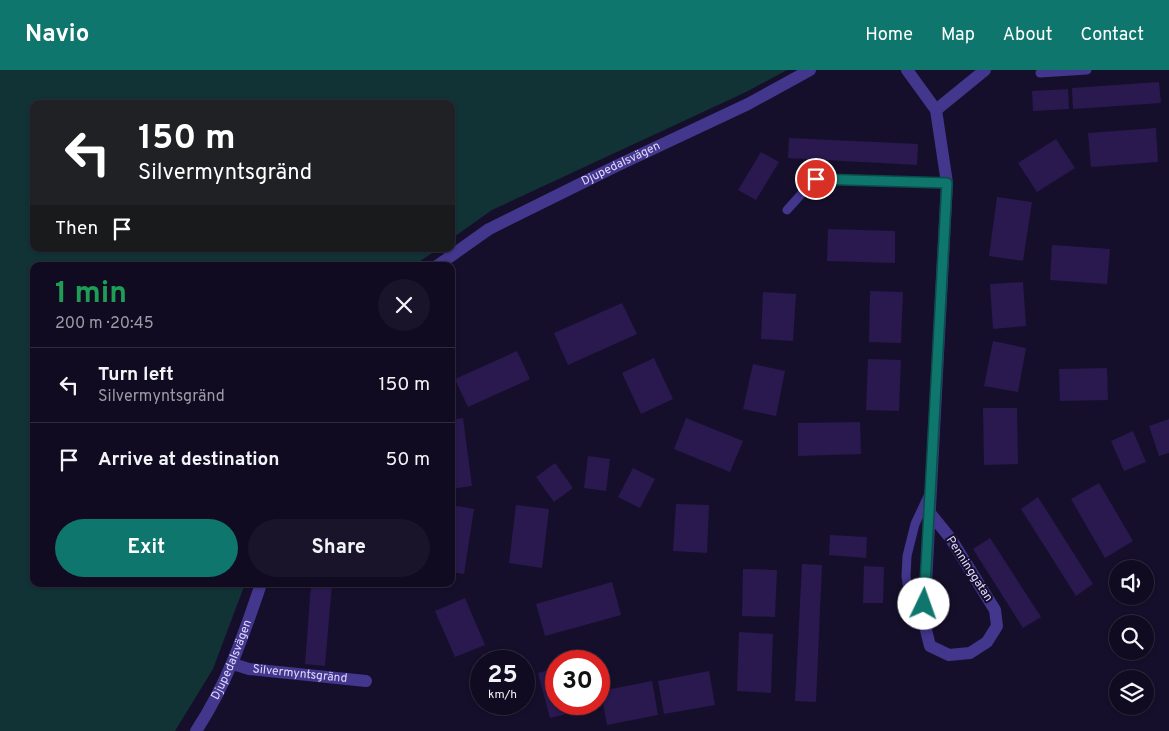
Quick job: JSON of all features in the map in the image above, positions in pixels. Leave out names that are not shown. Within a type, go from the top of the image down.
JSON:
[{"type":"street","name":"Djupedalsvägen","points":[[443,262],[488,229],[748,104],[810,70]]},
{"type":"street","name":"Penninggatan","points":[[907,70],[936,110],[947,183],[924,622],[930,646],[949,654],[970,653],[987,642],[997,626],[995,610],[950,539],[930,513]]},
{"type":"street","points":[[936,110],[984,70]]},
{"type":"street","name":"Djupedalsvägen","points":[[196,731],[219,694],[233,664],[260,587]]},
{"type":"street","name":"Silvermyntsgränd","points":[[233,664],[249,669],[366,681]]},
{"type":"lane","points":[[1040,73],[1087,70]]},
{"type":"lane","points":[[787,210],[816,179],[947,183]]},
{"type":"lane","points":[[926,632],[910,604],[906,576],[907,556],[915,524],[931,489]]},
{"type":"green space","points":[[0,70],[787,70],[746,92],[492,210],[455,236],[455,100],[30,100],[30,252],[434,252],[419,262],[30,262],[30,587],[244,587],[213,669],[175,731],[0,731]]},
{"type":"building","points":[[1159,82],[1161,103],[1073,109],[1072,88]]},
{"type":"building","points":[[1068,89],[1069,109],[1033,111],[1032,91]]},
{"type":"building","points":[[1156,128],[1158,162],[1091,167],[1088,133]]},
{"type":"building","points":[[789,138],[918,144],[917,165],[788,158]]},
{"type":"building","points":[[1056,139],[1075,168],[1037,192],[1018,163]]},
{"type":"building","points":[[761,152],[779,162],[756,200],[738,190]]},
{"type":"building","points":[[997,197],[1032,202],[1023,261],[989,256]]},
{"type":"building","points":[[828,229],[895,231],[895,263],[827,261]]},
{"type":"building","points":[[1052,245],[1110,249],[1107,284],[1050,280]]},
{"type":"building","points":[[1023,282],[1026,326],[993,329],[990,284]]},
{"type":"building","points":[[870,291],[903,292],[901,343],[869,342]]},
{"type":"building","points":[[763,292],[796,294],[793,341],[761,339]]},
{"type":"building","points":[[622,303],[637,334],[568,365],[554,333]]},
{"type":"building","points":[[993,341],[1026,348],[1018,392],[984,386]]},
{"type":"building","points":[[517,351],[530,379],[468,407],[455,379]]},
{"type":"building","points":[[654,358],[673,399],[641,414],[622,373]]},
{"type":"building","points":[[868,359],[901,360],[899,411],[866,410]]},
{"type":"building","points":[[753,364],[785,371],[776,416],[743,409]]},
{"type":"building","points":[[1107,368],[1108,400],[1060,401],[1059,369]]},
{"type":"building","points":[[983,408],[1017,408],[1018,464],[984,465]]},
{"type":"building","points":[[463,418],[472,486],[455,488],[455,419]]},
{"type":"building","points":[[686,418],[743,441],[730,472],[674,449]]},
{"type":"building","points":[[1169,419],[1169,453],[1159,456],[1149,426]]},
{"type":"building","points":[[860,422],[861,454],[798,456],[798,423]]},
{"type":"building","points":[[1133,431],[1146,462],[1124,471],[1111,441]]},
{"type":"building","points":[[588,456],[610,459],[606,491],[584,488]]},
{"type":"building","points":[[555,463],[573,488],[554,502],[536,477]]},
{"type":"building","points":[[633,468],[655,479],[640,508],[618,497]]},
{"type":"building","points":[[1099,483],[1133,541],[1105,558],[1071,499]]},
{"type":"building","points":[[1038,497],[1093,584],[1076,596],[1021,509]]},
{"type":"building","points":[[676,504],[709,505],[707,553],[673,551]]},
{"type":"building","points":[[516,505],[549,509],[542,568],[509,563]]},
{"type":"building","points":[[455,506],[474,509],[464,574],[455,573]]},
{"type":"building","points":[[830,535],[867,537],[866,558],[829,555]]},
{"type":"building","points":[[990,538],[1041,617],[1023,628],[973,549]]},
{"type":"building","points":[[802,564],[822,565],[816,702],[795,701]]},
{"type":"building","points":[[864,566],[884,567],[883,603],[863,603]]},
{"type":"building","points":[[743,569],[777,570],[775,617],[742,616]]},
{"type":"building","points":[[612,582],[621,615],[545,636],[536,604]]},
{"type":"building","points":[[311,587],[332,587],[325,666],[305,664]]},
{"type":"building","points":[[465,598],[485,645],[455,657],[435,611]]},
{"type":"building","points":[[739,632],[773,634],[771,693],[737,691]]},
{"type":"building","points":[[545,671],[545,699],[538,673]]},
{"type":"building","points":[[709,671],[715,705],[664,714],[658,681]]},
{"type":"building","points":[[652,681],[658,715],[607,725],[605,715],[610,715],[610,689]]},
{"type":"building","points":[[549,715],[562,715],[550,718]]},
{"type":"route","points":[[816,179],[947,183],[924,604]]}]
